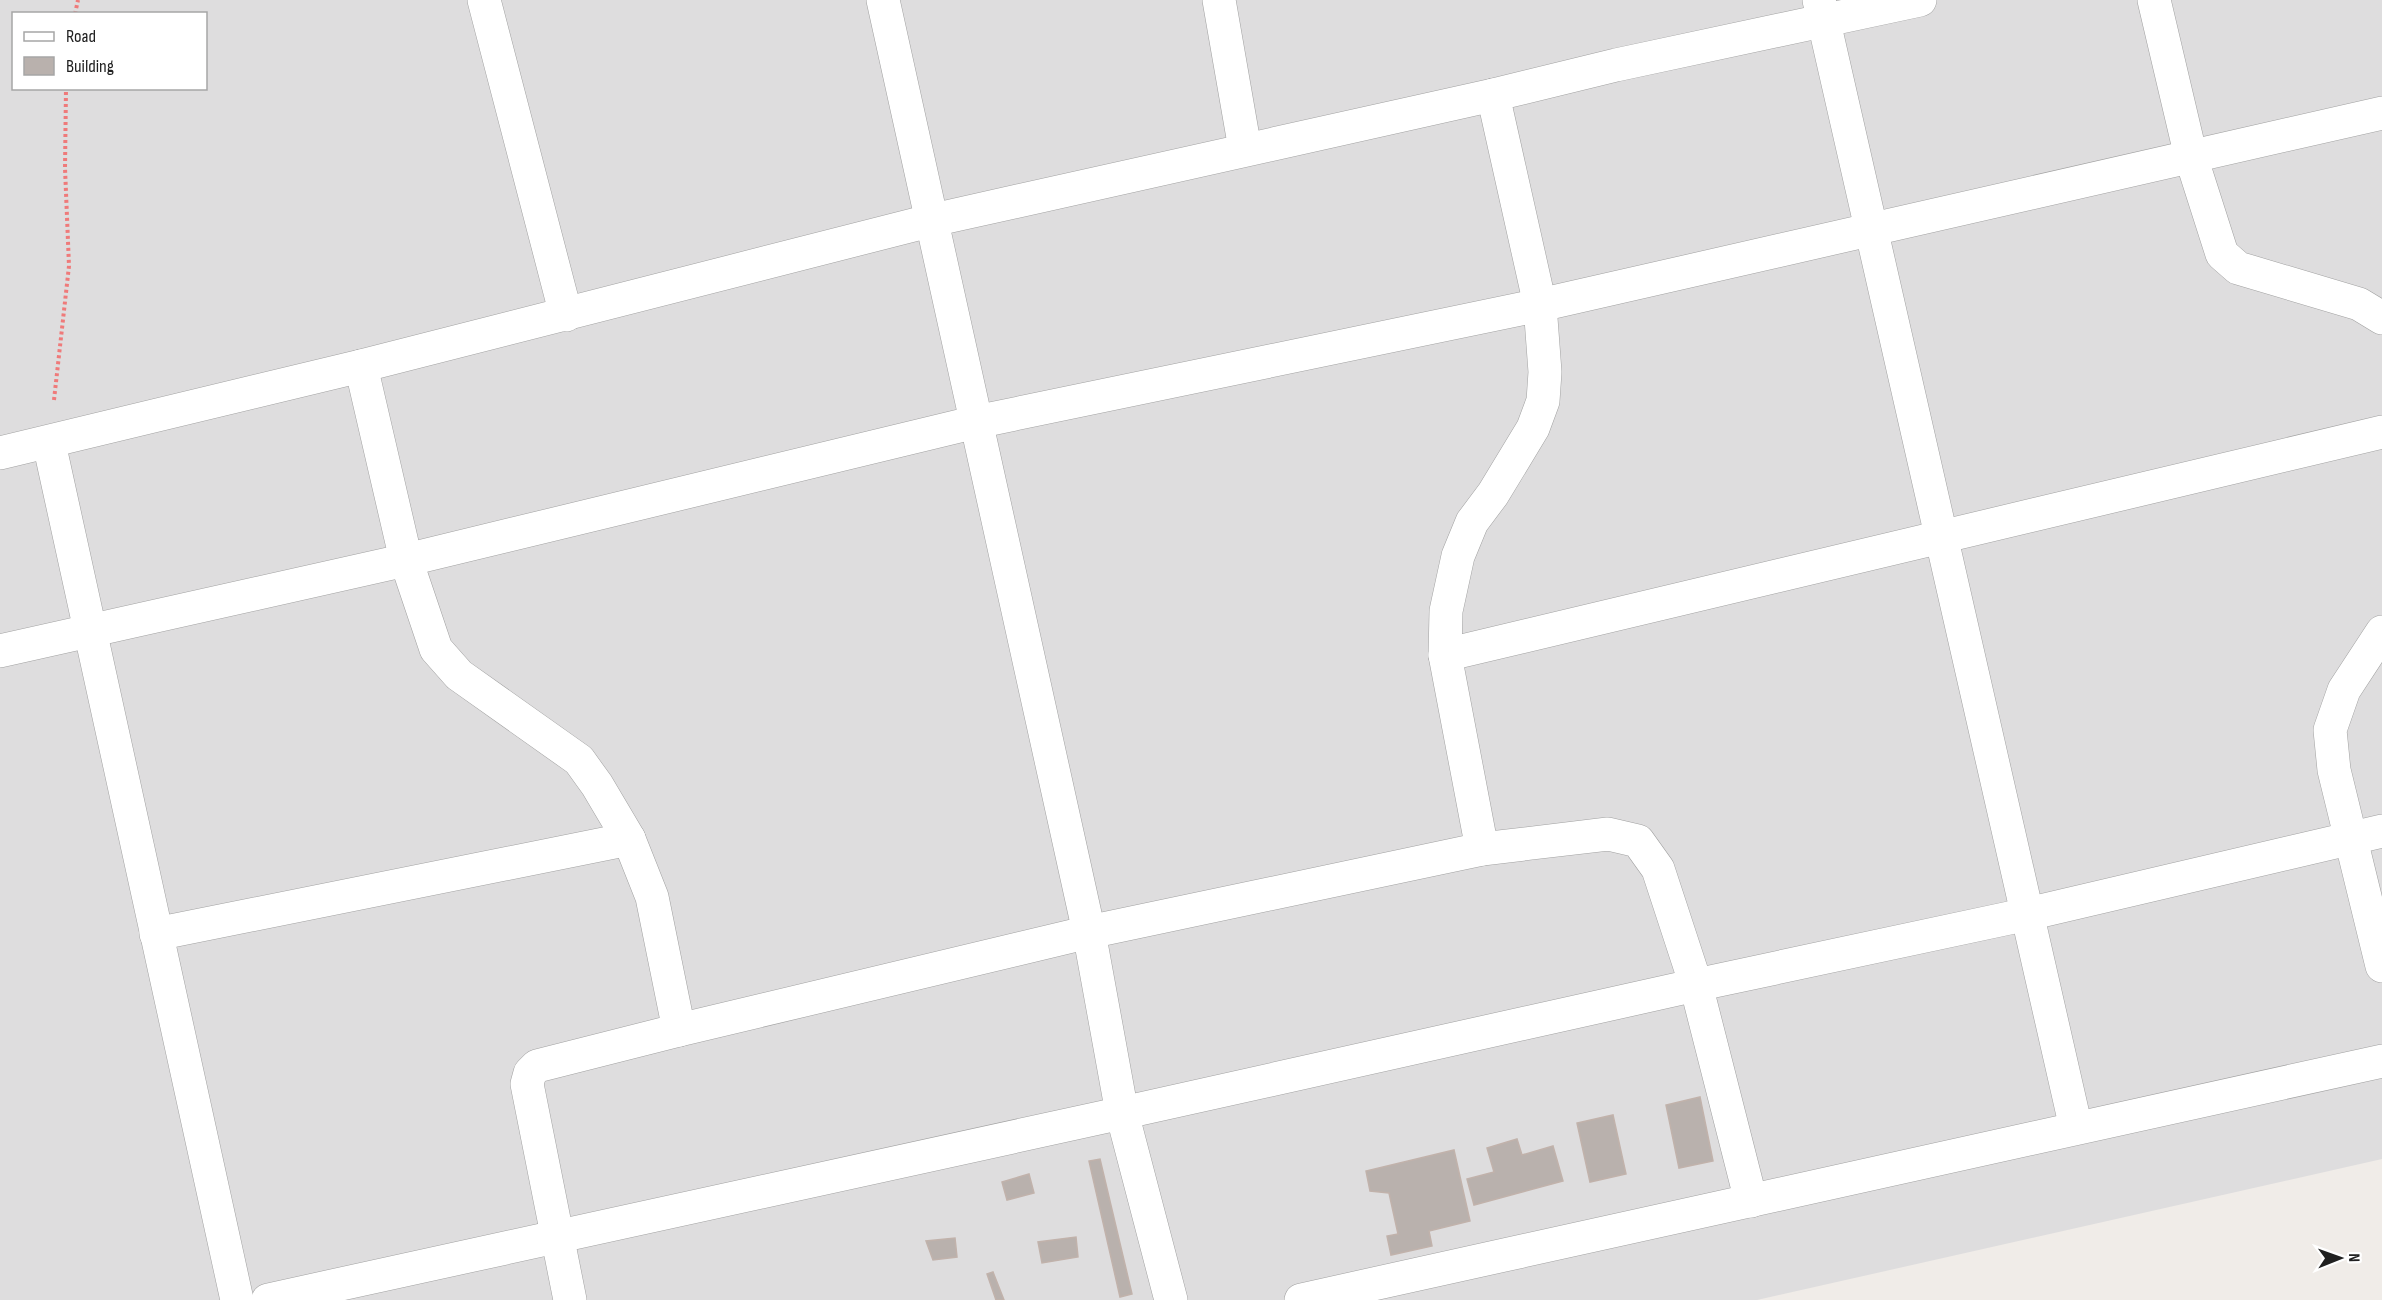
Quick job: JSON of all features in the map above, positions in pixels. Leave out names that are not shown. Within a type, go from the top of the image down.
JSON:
[{"type":"street","points":[[484,0],[566,315]]},
{"type":"street","points":[[883,0],[1089,932],[1122,1113],[1171,1300]]},
{"type":"street","points":[[1219,0],[1245,149]]},
{"type":"street","points":[[0,453],[49,443],[566,315],[933,220],[1493,95],[1616,65],[1821,10],[1920,0]]},
{"type":"street","points":[[2154,0],[2191,157],[2222,254],[2238,268],[2359,304],[2382,318]]},
{"type":"street","points":[[1821,10],[2076,1128]]},
{"type":"street","points":[[1482,849],[1445,656],[1446,611],[1458,556],[1472,522],[1493,494],[1533,428],[1543,401],[1545,372],[1540,305],[1493,95]]},
{"type":"street","points":[[0,651],[406,561],[976,422],[1540,305],[2382,113]]},
{"type":"street","points":[[361,366],[406,561],[436,649],[459,675],[579,760],[597,785],[629,839],[652,897],[679,1030]]},
{"type":"street","points":[[1445,656],[2382,432]]},
{"type":"street","points":[[49,443],[88,632],[237,1300]]},
{"type":"street","points":[[2382,632],[2344,690],[2330,730],[2334,770],[2382,966]]},
{"type":"street","points":[[268,1300],[2028,914],[2382,831]]},
{"type":"street","points":[[570,1300],[527,1084],[530,1073],[537,1066],[1089,932],[1482,849],[1608,834],[1638,842],[1658,869],[1696,985],[1751,1201]]},
{"type":"street","points":[[156,934],[629,839]]},
{"type":"street","points":[[1301,1300],[2382,1061]]},
{"type":"path","points":[[49,443],[69,266],[65,168],[66,90]]},
{"type":"shaded area","points":[[0,0],[2382,0],[2382,1159],[1757,1300],[0,1300]]},
{"type":"building","points":[[1700,1097],[1713,1161],[1679,1168],[1666,1105]]},
{"type":"building","points":[[1613,1115],[1626,1174],[1590,1182],[1577,1123]]},
{"type":"building","points":[[1517,1139],[1522,1155],[1553,1146],[1563,1181],[1474,1205],[1467,1179],[1494,1172],[1487,1148]]},
{"type":"building","points":[[1454,1150],[1470,1221],[1429,1231],[1432,1246],[1391,1255],[1387,1236],[1398,1234],[1389,1193],[1370,1191],[1366,1171]]},
{"type":"building","points":[[1100,1159],[1132,1294],[1120,1297],[1089,1161]]},
{"type":"building","points":[[1029,1174],[1034,1193],[1007,1200],[1002,1182]]},
{"type":"building","points":[[1076,1237],[1078,1257],[1042,1263],[1038,1242]]},
{"type":"building","points":[[955,1238],[957,1257],[933,1260],[926,1241]]},
{"type":"building","points":[[993,1272],[1004,1300],[996,1300],[987,1274]]}]
